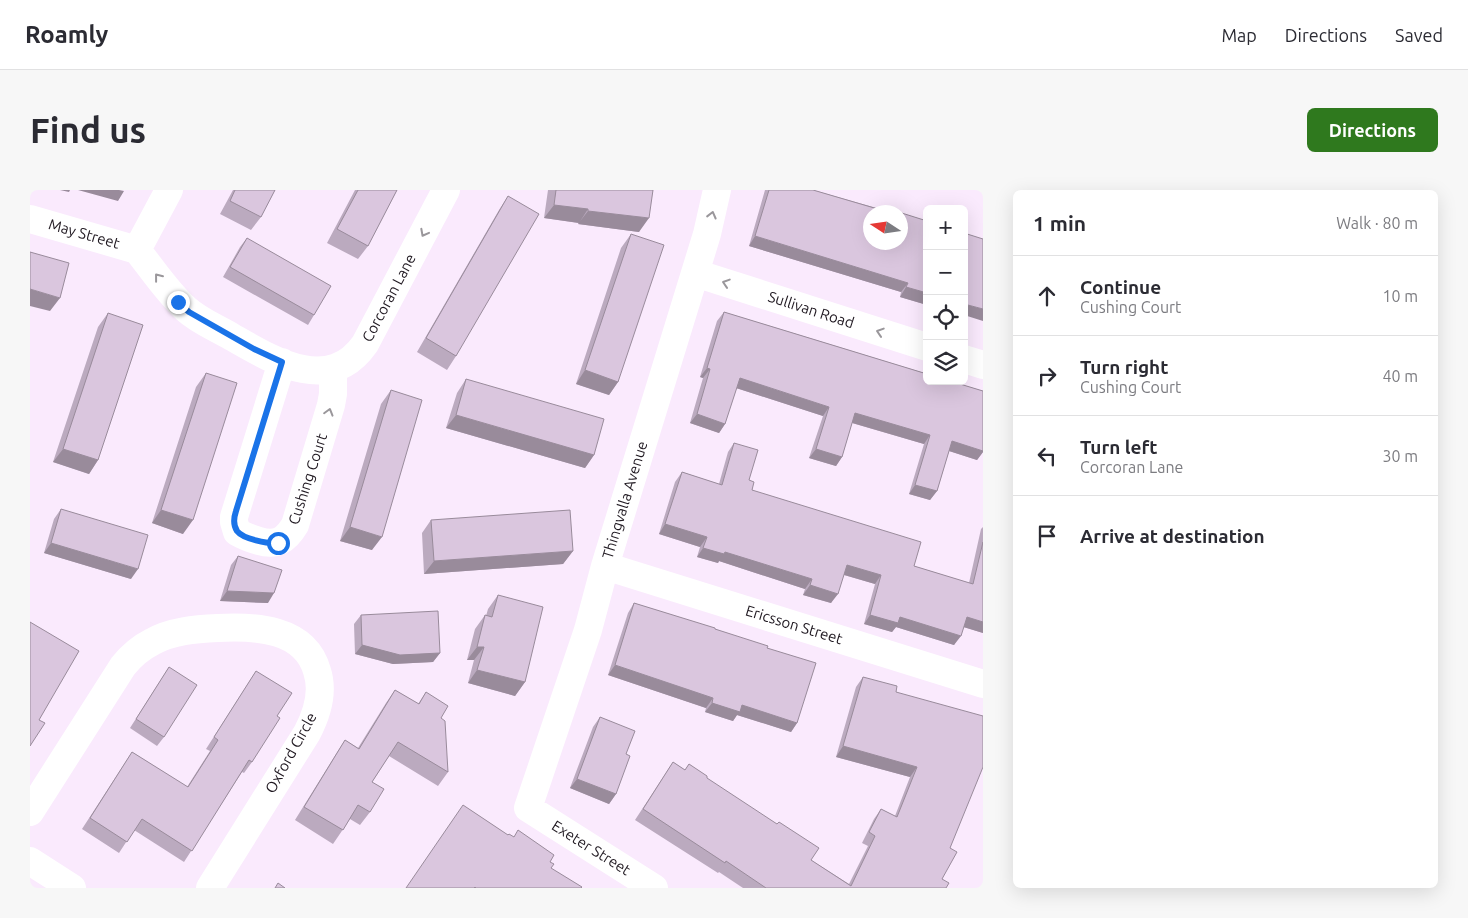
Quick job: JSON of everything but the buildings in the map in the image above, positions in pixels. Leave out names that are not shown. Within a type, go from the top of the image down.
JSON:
[{"type":"street","points":[[137,250],[169,190]]},
{"type":"street","name":"Corcoran Lane","points":[[137,250],[172,296],[189,312],[254,349],[282,362],[310,371],[333,369],[354,359],[370,337],[446,190]]},
{"type":"street","name":"Thingvalla Avenue","points":[[528,808],[588,630],[605,566],[707,234],[718,190]]},
{"type":"street","name":"May Street","points":[[30,219],[137,250]]},
{"type":"street","name":"Sullivan Road","points":[[695,273],[923,346]]},
{"type":"street","points":[[968,360],[983,365]]},
{"type":"street","name":"Cushing Court","points":[[282,362],[234,516],[238,532],[248,538],[266,543],[278,543],[283,540],[295,525],[331,405],[333,369]]},
{"type":"street","name":"Ericsson Street","points":[[605,566],[983,684]]},
{"type":"street","name":"Oxford Circle","points":[[30,812],[123,666],[142,647],[165,636],[179,632],[213,628],[260,629],[292,638],[310,653],[318,671],[320,695],[315,714],[306,733],[210,888]]},
{"type":"street","name":"Exeter Street","points":[[528,808],[654,888]]},
{"type":"street","points":[[30,861],[72,888]]},
{"type":"route","points":[[178,302],[189,312],[262,354],[282,362],[234,516],[238,532],[242,535],[266,543],[278,543]]}]
